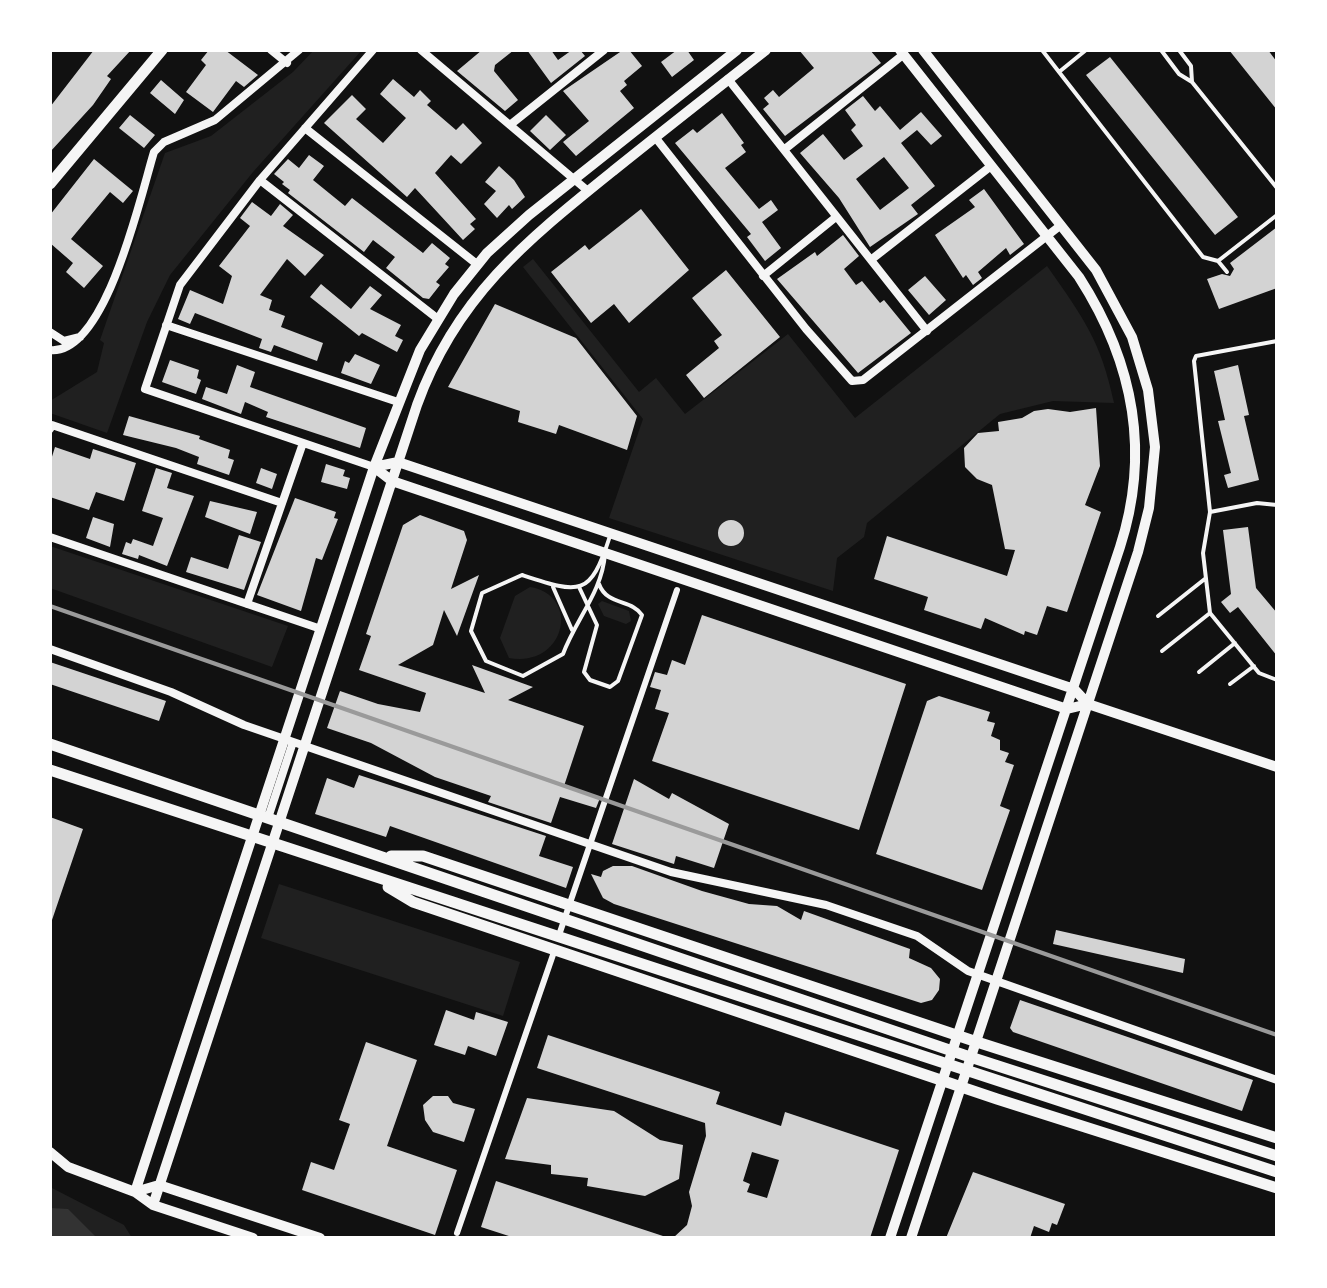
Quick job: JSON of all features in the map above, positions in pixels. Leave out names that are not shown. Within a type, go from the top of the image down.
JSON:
[{"type":"main road","points":[[50,184],[162,50]]},
{"type":"main road","points":[[50,744],[964,1055],[1277,1156]]},
{"type":"main road","points":[[50,770],[1277,1172]]},
{"type":"main road","points":[[379,855],[423,856],[958,1036],[1277,1138]]},
{"type":"main road","points":[[372,877],[413,902],[962,1087],[1277,1188]]},
{"type":"street","points":[[271,50],[287,63]]},
{"type":"street","points":[[50,350],[65,350],[81,337],[116,276],[154,152],[164,142],[215,120],[299,50]]},
{"type":"street","points":[[373,50],[260,180],[180,285],[145,389],[374,467],[392,481],[1067,709],[1088,704]]},
{"type":"street","points":[[421,50],[588,191]]},
{"type":"street","points":[[510,125],[604,50]]},
{"type":"street","points":[[135,1192],[374,467],[398,402],[438,319],[478,265],[512,229],[737,50]]},
{"type":"street","points":[[153,1205],[425,382],[460,318],[519,247],[766,50]]},
{"type":"street","points":[[911,1238],[1145,529],[1155,447],[1148,390],[1132,337],[1111,292],[923,50]]},
{"type":"street","points":[[785,149],[902,52],[1079,277],[1103,316],[1122,359],[1135,417],[1136,474],[1129,518],[890,1238]]},
{"type":"street","points":[[728,79],[927,331]]},
{"type":"street","points":[[305,128],[478,265]]},
{"type":"street","points":[[655,137],[763,276],[852,381],[863,380],[1061,225]]},
{"type":"street","points":[[872,259],[991,166]]},
{"type":"street","points":[[260,180],[438,319]]},
{"type":"street","points":[[763,276],[836,217]]},
{"type":"street","points":[[166,325],[398,402]]},
{"type":"street","points":[[50,332],[64,341],[81,337]]},
{"type":"street","points":[[50,429],[52,425],[282,503]]},
{"type":"street","points":[[247,604],[303,443]]},
{"type":"street","points":[[374,467],[398,462],[610,536],[1074,689],[1088,704],[1277,767]]},
{"type":"street","points":[[50,537],[321,629]]},
{"type":"street","points":[[457,1233],[677,590]]},
{"type":"street","points":[[50,649],[171,692],[244,725],[671,872],[826,905],[917,936],[968,971],[1277,1080]]},
{"type":"street","points":[[268,818],[293,742]]},
{"type":"street","points":[[50,1152],[85,1175],[135,1192],[153,1205],[253,1238]]},
{"type":"street","points":[[135,1192],[159,1185],[320,1238]]},
{"type":"lane","points":[[1042,50],[1203,257],[1218,261],[1227,272]]},
{"type":"lane","points":[[1059,72],[1086,50]]},
{"type":"lane","points":[[1161,50],[1179,74],[1192,82],[1277,188]]},
{"type":"lane","points":[[1179,50],[1191,66],[1192,82]]},
{"type":"lane","points":[[1218,261],[1277,215]]},
{"type":"lane","points":[[1277,341],[1196,356],[1194,361],[1210,512],[1203,553],[1210,613],[1254,666],[1277,680]]},
{"type":"lane","points":[[1210,512],[1257,503],[1277,505]]},
{"type":"lane","points":[[605,552],[592,579],[579,587],[552,585],[522,575],[482,593],[471,631],[486,661],[523,676],[563,654],[572,630],[599,583],[610,536]]},
{"type":"lane","points":[[1158,616],[1206,578]]},
{"type":"lane","points":[[579,587],[597,625],[584,672],[590,680],[610,687],[618,681],[642,615],[635,608],[610,599],[599,583]]},
{"type":"lane","points":[[552,585],[572,630]]},
{"type":"lane","points":[[1162,651],[1210,613]]},
{"type":"lane","points":[[1199,672],[1235,643]]},
{"type":"lane","points":[[1230,684],[1254,666]]},
{"type":"shaded area","points":[[314,50],[362,50],[253,172],[170,275],[147,322],[107,433],[50,413],[50,401],[97,372],[104,343],[100,340],[165,153],[211,136],[293,72]]},
{"type":"shaded area","points":[[533,259],[639,392],[656,378],[685,414],[788,334],[855,418],[1047,266],[1097,346],[1114,403],[1053,401],[1000,414],[867,523],[864,537],[837,558],[833,591],[609,518],[643,419],[523,267]]},
{"type":"shaded area","points":[[50,546],[288,626],[272,667],[50,588]]},
{"type":"shaded area","points":[[530,587],[546,593],[556,603],[561,616],[560,629],[554,642],[544,652],[528,658],[509,658],[500,638],[515,596]]},
{"type":"shaded area","points":[[602,601],[629,611],[631,621],[626,624],[604,616],[598,604]]},
{"type":"shaded area","points":[[279,884],[520,962],[503,1016],[261,938]]},
{"type":"shaded area","points":[[50,1187],[124,1225],[132,1238],[50,1238]]},
{"type":"shaded area","points":[[50,1208],[68,1209],[97,1238],[52,1238]]},
{"type":"building","points":[[94,50],[131,50],[107,76],[111,79],[93,105],[50,152],[50,107]]},
{"type":"building","points":[[209,50],[225,50],[258,75],[244,87],[236,81],[213,112],[186,92],[206,65],[201,60]]},
{"type":"building","points":[[482,50],[514,50],[495,65],[494,71],[518,100],[505,111],[457,71]]},
{"type":"building","points":[[527,50],[551,50],[558,60],[572,50],[580,50],[585,56],[551,83]]},
{"type":"building","points":[[623,50],[629,50],[642,66],[624,81],[627,85],[620,91],[634,108],[576,156],[563,142],[589,121],[563,91]]},
{"type":"building","points":[[677,50],[687,50],[694,60],[672,77],[661,62]]},
{"type":"building","points":[[799,50],[870,50],[881,63],[785,136],[763,109],[769,104],[764,98],[773,90],[779,97],[814,68]]},
{"type":"building","points":[[1229,50],[1268,50],[1277,62],[1277,110]]},
{"type":"building","points":[[1110,57],[1238,217],[1215,235],[1086,75]]},
{"type":"building","points":[[393,79],[414,97],[420,90],[431,101],[427,105],[456,130],[463,123],[482,143],[461,164],[451,155],[435,173],[476,219],[470,224],[475,229],[463,240],[415,188],[407,197],[324,123],[352,95],[366,109],[356,119],[383,143],[406,118],[380,94]]},
{"type":"building","points":[[161,80],[184,100],[175,114],[150,93]]},
{"type":"building","points":[[863,96],[875,111],[880,106],[900,130],[921,112],[942,136],[931,145],[917,130],[901,143],[935,186],[911,205],[918,214],[870,247],[839,198],[800,153],[823,134],[844,160],[863,146],[851,130],[856,125],[845,110]],"holes":[[[884,157],[909,188],[880,210],[856,179]]]},
{"type":"building","points":[[722,113],[744,143],[741,145],[746,152],[725,168],[759,209],[771,200],[778,210],[762,222],[781,248],[765,261],[747,237],[751,234],[675,143],[693,129],[697,133]]},
{"type":"building","points":[[130,115],[155,135],[144,148],[119,128]]},
{"type":"building","points":[[546,115],[566,135],[550,150],[530,131]]},
{"type":"building","points":[[309,155],[324,166],[313,180],[345,206],[352,198],[423,253],[432,243],[450,258],[445,264],[449,267],[436,282],[440,285],[429,299],[423,298],[386,268],[395,257],[373,240],[364,252],[288,193],[290,190],[274,174],[288,159],[299,168]]},
{"type":"building","points":[[94,159],[133,191],[123,203],[110,192],[71,239],[103,266],[84,288],[66,272],[73,263],[50,243],[50,215]]},
{"type":"building","points":[[499,166],[514,180],[525,197],[512,209],[509,205],[497,218],[484,204],[496,191],[485,182]]},
{"type":"building","points":[[984,189],[1024,244],[1010,255],[1006,248],[978,272],[982,278],[973,285],[966,275],[963,278],[935,235],[975,207],[969,200]]},
{"type":"building","points":[[252,202],[271,216],[280,204],[293,215],[283,226],[324,255],[305,276],[287,259],[260,295],[272,300],[269,310],[285,316],[281,327],[323,343],[317,361],[274,345],[271,352],[259,348],[262,339],[195,313],[190,324],[178,319],[190,290],[223,304],[232,276],[219,266],[250,226],[240,218]]},
{"type":"building","points":[[641,209],[689,270],[629,323],[614,304],[591,323],[551,272],[585,245],[589,250]]},
{"type":"building","points":[[1277,227],[1277,288],[1219,309],[1207,279],[1222,274],[1230,276],[1234,269],[1230,263]]},
{"type":"building","points":[[843,235],[859,256],[844,269],[856,285],[862,281],[880,303],[884,300],[911,333],[858,373],[777,279],[815,252],[817,256]]},
{"type":"building","points":[[726,270],[780,337],[704,398],[686,375],[719,348],[714,341],[722,335],[692,298]]},
{"type":"building","points":[[925,276],[946,300],[929,315],[908,290]]},
{"type":"building","points":[[321,284],[351,309],[370,286],[382,295],[370,309],[401,325],[395,336],[403,340],[397,352],[362,333],[359,336],[310,297]]},
{"type":"building","points":[[495,304],[576,338],[637,416],[627,450],[559,425],[556,434],[518,422],[520,411],[448,387]]},
{"type":"building","points":[[355,354],[380,365],[371,384],[341,373],[345,361],[349,363]]},
{"type":"building","points":[[170,360],[199,370],[197,378],[201,380],[196,394],[162,382]]},
{"type":"building","points":[[237,365],[255,372],[250,387],[366,428],[360,448],[266,417],[268,412],[245,402],[241,414],[202,399],[206,387],[227,394]]},
{"type":"building","points":[[1238,365],[1249,415],[1244,416],[1259,480],[1228,488],[1224,475],[1231,473],[1218,421],[1225,420],[1214,371]]},
{"type":"building","points":[[1096,408],[1100,466],[1085,505],[1101,512],[1067,612],[1047,606],[1037,635],[1025,631],[1024,635],[985,618],[981,629],[924,610],[928,597],[874,579],[887,536],[1007,576],[1015,550],[1005,549],[992,485],[977,479],[965,467],[964,448],[978,433],[999,431],[998,422],[1022,418],[1034,411],[1070,412]]},
{"type":"building","points":[[129,416],[200,436],[199,439],[230,450],[228,458],[234,460],[229,475],[197,464],[199,457],[176,448],[123,435]]},
{"type":"building","points":[[55,447],[90,459],[93,449],[136,463],[124,501],[96,492],[89,510],[50,497],[50,463]]},
{"type":"building","points":[[326,464],[345,470],[343,476],[350,478],[347,489],[321,482]]},
{"type":"building","points":[[156,468],[172,473],[167,488],[194,496],[167,566],[139,555],[138,559],[122,554],[126,542],[131,544],[133,539],[153,546],[163,518],[142,511]]},
{"type":"building","points":[[261,468],[277,474],[272,489],[256,483]]},
{"type":"building","points":[[295,498],[336,512],[334,518],[338,519],[322,560],[316,558],[301,611],[257,595]]},
{"type":"building","points":[[210,501],[257,512],[250,534],[205,517]]},
{"type":"building","points":[[420,515],[464,531],[467,540],[451,589],[479,575],[457,636],[444,610],[433,645],[398,665],[485,693],[472,665],[533,687],[508,700],[584,726],[564,786],[600,798],[596,808],[560,797],[551,823],[488,802],[491,796],[435,777],[371,743],[327,728],[340,691],[378,704],[420,712],[426,693],[359,670],[371,636],[366,634],[403,525]]},
{"type":"building","points":[[93,517],[114,524],[110,547],[86,538]]},
{"type":"building","points":[[731,520],[740,524],[744,533],[740,542],[731,546],[722,542],[718,533],[722,524]]},
{"type":"building","points":[[1248,527],[1256,588],[1277,613],[1277,656],[1238,607],[1230,613],[1221,602],[1231,594],[1223,530]]},
{"type":"building","points":[[239,535],[261,542],[244,590],[186,572],[191,557],[228,569]]},
{"type":"building","points":[[702,615],[906,684],[859,830],[652,761],[669,713],[655,709],[661,690],[650,687],[655,672],[667,675],[672,660],[685,665]]},
{"type":"building","points":[[50,662],[166,701],[159,721],[50,684]]},
{"type":"building","points":[[939,696],[990,712],[987,721],[995,723],[991,736],[1000,740],[1000,750],[1009,753],[1005,762],[1014,765],[1000,806],[1010,810],[982,890],[876,854],[927,701]]},
{"type":"building","points":[[359,775],[546,836],[539,856],[573,867],[566,888],[390,826],[386,837],[315,814],[327,778],[354,788]]},
{"type":"building","points":[[634,779],[669,799],[672,793],[729,824],[714,868],[676,856],[674,864],[612,844]]},
{"type":"building","points":[[50,817],[83,829],[52,920],[50,920]]},
{"type":"building","points":[[613,866],[632,866],[749,904],[777,906],[801,920],[804,911],[910,949],[909,958],[931,968],[940,979],[939,990],[932,1000],[921,1003],[614,904],[603,898],[591,874],[601,877],[603,871]]},
{"type":"building","points":[[1056,930],[1185,959],[1183,973],[1053,944]]},
{"type":"building","points":[[1020,1000],[1253,1080],[1242,1111],[1013,1032],[1010,1028]]},
{"type":"building","points":[[446,1010],[474,1020],[476,1012],[508,1022],[496,1056],[468,1046],[465,1055],[434,1045]]},
{"type":"building","points":[[548,1035],[720,1092],[716,1104],[781,1126],[785,1112],[899,1150],[870,1238],[673,1238],[687,1225],[692,1206],[689,1192],[706,1136],[705,1123],[537,1068]],"holes":[[[752,1152],[779,1160],[767,1198],[747,1192],[750,1184],[743,1181]]]},
{"type":"building","points":[[366,1042],[417,1060],[387,1146],[457,1170],[435,1235],[302,1190],[311,1162],[334,1170],[350,1124],[339,1120]]},
{"type":"building","points":[[433,1096],[448,1096],[453,1103],[475,1109],[464,1142],[433,1132],[425,1120],[423,1105]]},
{"type":"building","points":[[527,1098],[614,1111],[660,1140],[683,1145],[679,1179],[645,1196],[587,1186],[588,1178],[551,1174],[551,1165],[505,1159]]},
{"type":"building","points":[[973,1172],[1065,1204],[1057,1225],[1052,1223],[1049,1232],[1034,1226],[1030,1238],[946,1238]]},
{"type":"building","points":[[496,1181],[663,1238],[515,1238],[481,1227]]},
{"type":"railway","points":[[50,606],[1277,1035]]}]
